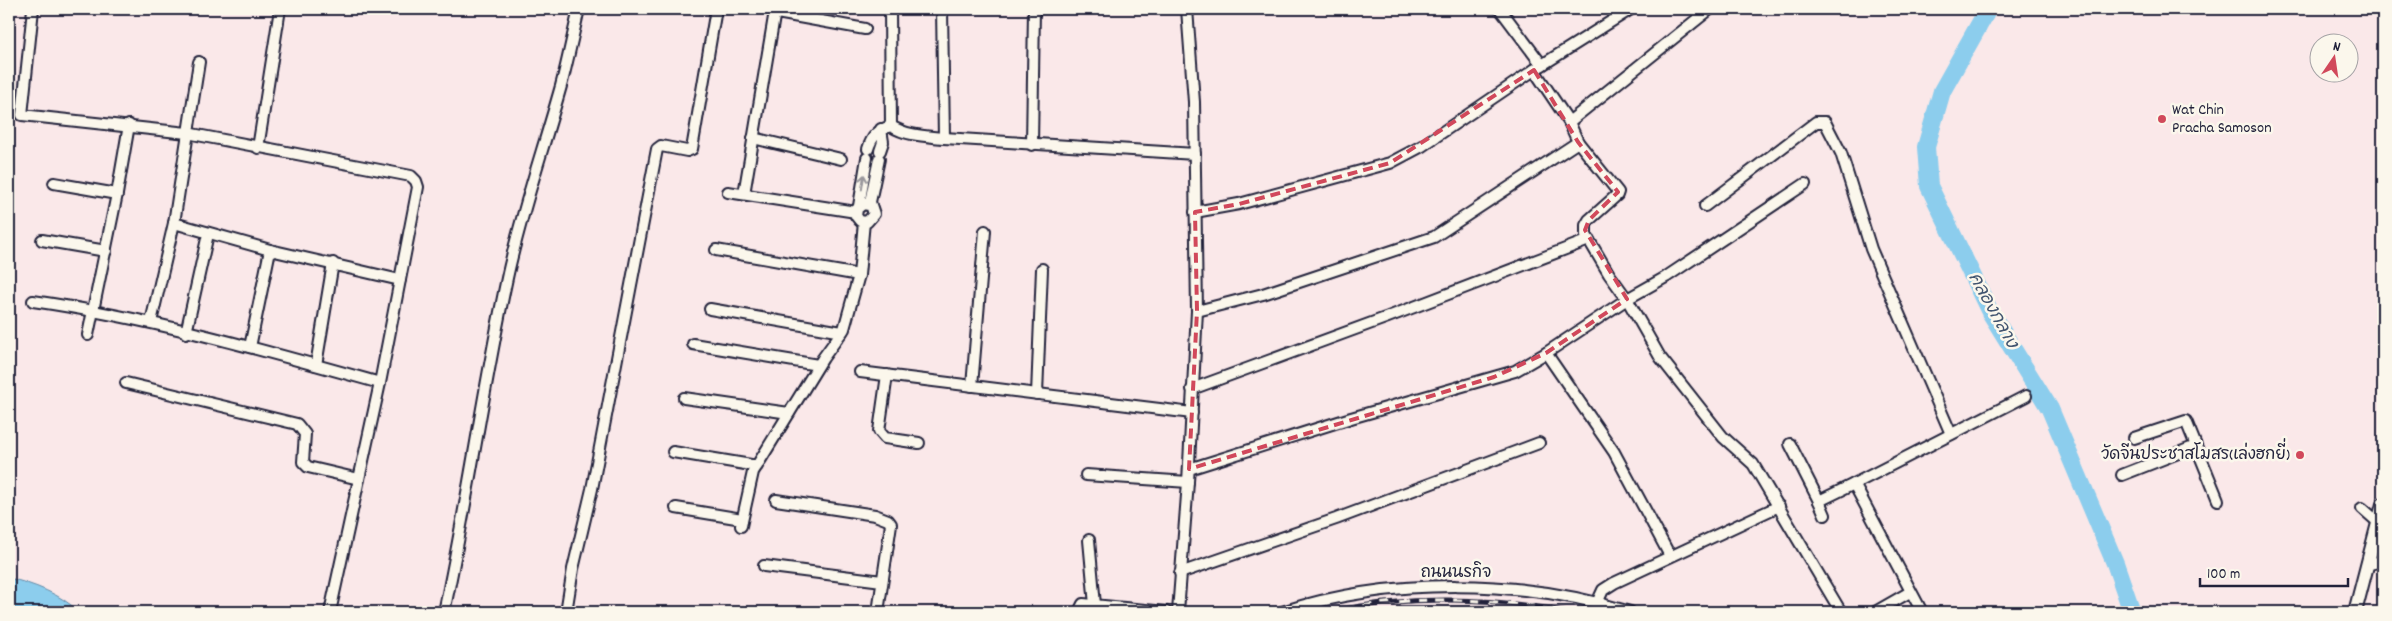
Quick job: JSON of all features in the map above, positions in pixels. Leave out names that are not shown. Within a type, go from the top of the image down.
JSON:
[{"type":"main road","points":[[2355,612],[2369,564],[2383,504]]},
{"type":"street","points":[[34,9],[22,115],[129,125],[187,134],[411,176],[416,180],[418,187],[380,382],[330,612]]},
{"type":"street","points":[[258,148],[280,10],[268,9]]},
{"type":"street","points":[[444,612],[463,523],[473,456],[507,280],[536,165],[561,86],[579,9]]},
{"type":"street","points":[[566,612],[573,569],[592,489],[657,149],[662,146],[687,151],[692,149],[716,9]]},
{"type":"street","points":[[890,9],[891,126]]},
{"type":"street","points":[[942,9],[944,138]]},
{"type":"street","points":[[1032,145],[1034,9]]},
{"type":"street","points":[[1178,612],[1189,469],[1197,311],[1195,154],[1191,42],[1187,9]]},
{"type":"street","points":[[1500,9],[1538,67],[1578,142],[1618,192],[1589,220],[1585,230],[1589,240],[1609,274],[1627,298],[1660,357],[1723,437],[1753,464],[1841,612]]},
{"type":"street","points":[[1195,212],[1239,204],[1390,163],[1422,146],[1538,67],[1631,9]]},
{"type":"street","points":[[1569,122],[1710,9]]},
{"type":"street","points":[[744,194],[774,17],[777,13],[865,29]]},
{"type":"street","points":[[151,322],[174,223],[199,62]]},
{"type":"street","points":[[1704,206],[1816,122],[1825,122],[1841,153],[1871,249],[1952,434]]},
{"type":"street","points":[[88,335],[95,310],[129,125]]},
{"type":"street","points":[[862,208],[871,139],[880,129],[891,126],[910,134],[944,138],[1195,154]]},
{"type":"street","points":[[864,222],[858,219],[880,155],[883,142],[880,129]]},
{"type":"street","points":[[753,138],[841,159]]},
{"type":"street","points":[[1197,311],[1263,294],[1434,237],[1578,142]]},
{"type":"street","points":[[54,183],[117,194]]},
{"type":"street","points":[[1189,469],[1351,418],[1515,371],[1546,353],[1627,298],[1666,277],[1805,184]]},
{"type":"street","points":[[728,192],[874,211],[873,218],[864,222]]},
{"type":"street","points":[[676,508],[742,522],[750,482],[757,466],[818,365],[842,332],[855,296],[864,222]]},
{"type":"street","points":[[174,223],[270,250],[400,280]]},
{"type":"street","points":[[972,386],[985,231]]},
{"type":"street","points":[[186,333],[208,234]]},
{"type":"street","points":[[42,240],[106,251]]},
{"type":"street","points":[[1192,389],[1589,240]]},
{"type":"street","points":[[250,347],[270,250]]},
{"type":"street","points":[[716,250],[859,275]]},
{"type":"street","points":[[316,365],[333,263]]},
{"type":"street","points":[[1037,394],[1042,269]]},
{"type":"street","points":[[33,301],[95,310],[151,322],[186,333],[250,347],[380,382]]},
{"type":"street","points":[[710,309],[842,332]]},
{"type":"street","points":[[693,344],[818,365]]},
{"type":"street","points":[[1546,353],[1614,452],[1670,556]]},
{"type":"street","points":[[860,372],[1192,413]]},
{"type":"street","points":[[887,375],[879,431],[885,438],[919,443]]},
{"type":"street","points":[[126,383],[297,424],[305,434],[303,462],[308,467],[359,479]]},
{"type":"street","points":[[1819,501],[2026,396]]},
{"type":"street","points":[[684,398],[789,413]]},
{"type":"street","points":[[2134,438],[2184,420],[2187,422],[2218,500]]},
{"type":"street","points":[[1180,573],[1336,519],[1539,443]]},
{"type":"street","points":[[1790,444],[1825,515]]},
{"type":"street","points":[[2122,475],[2196,446]]},
{"type":"street","points":[[673,452],[757,466]]},
{"type":"street","points":[[1086,475],[1188,482]]},
{"type":"street","points":[[1854,484],[1922,612]]},
{"type":"street","points":[[776,500],[874,515],[888,520],[891,524],[878,612]]},
{"type":"street","points":[[1596,603],[1603,590],[1670,556],[1779,506]]},
{"type":"street","points":[[2362,508],[2379,523]]},
{"type":"street","points":[[1089,540],[1095,606]]},
{"type":"street","points":[[2369,564],[2383,561]]},
{"type":"street","points":[[764,566],[882,581]]},
{"type":"street","name":"ถนนนรกิจ","points":[[1282,612],[1354,596],[1405,588],[1456,585],[1529,590],[1596,603],[1630,612]]},
{"type":"street","points":[[1876,612],[1910,592]]},
{"type":"street","points":[[1078,612],[1083,604],[1166,612]]},
{"type":"highlighted area","points":[[1534,70],[1578,142],[1618,192],[1589,220],[1585,230],[1627,299],[1546,353],[1494,377],[1189,469],[1197,311],[1195,212],[1239,204],[1390,163]]},
{"type":"water","points":[[9,578],[46,590],[64,600],[79,612],[9,612]]},
{"type":"waterway","name":"คลองกลาง","points":[[1988,9],[1942,91],[1926,147],[1929,186],[1990,312],[2050,409],[2115,563],[2132,612]]},
{"type":"railway","points":[[1328,612],[1388,603],[1448,600],[1509,603],[1569,612]]},
{"type":"railway","points":[[1409,612],[1448,610],[1507,612]]},
{"type":"place","name":"Wat Chin Pracha Samoson","points":[[2162,119]]},
{"type":"place","name":"วัดจีนประชาสโมสร(เล่งฮกยี่)","points":[[2300,455]]}]
